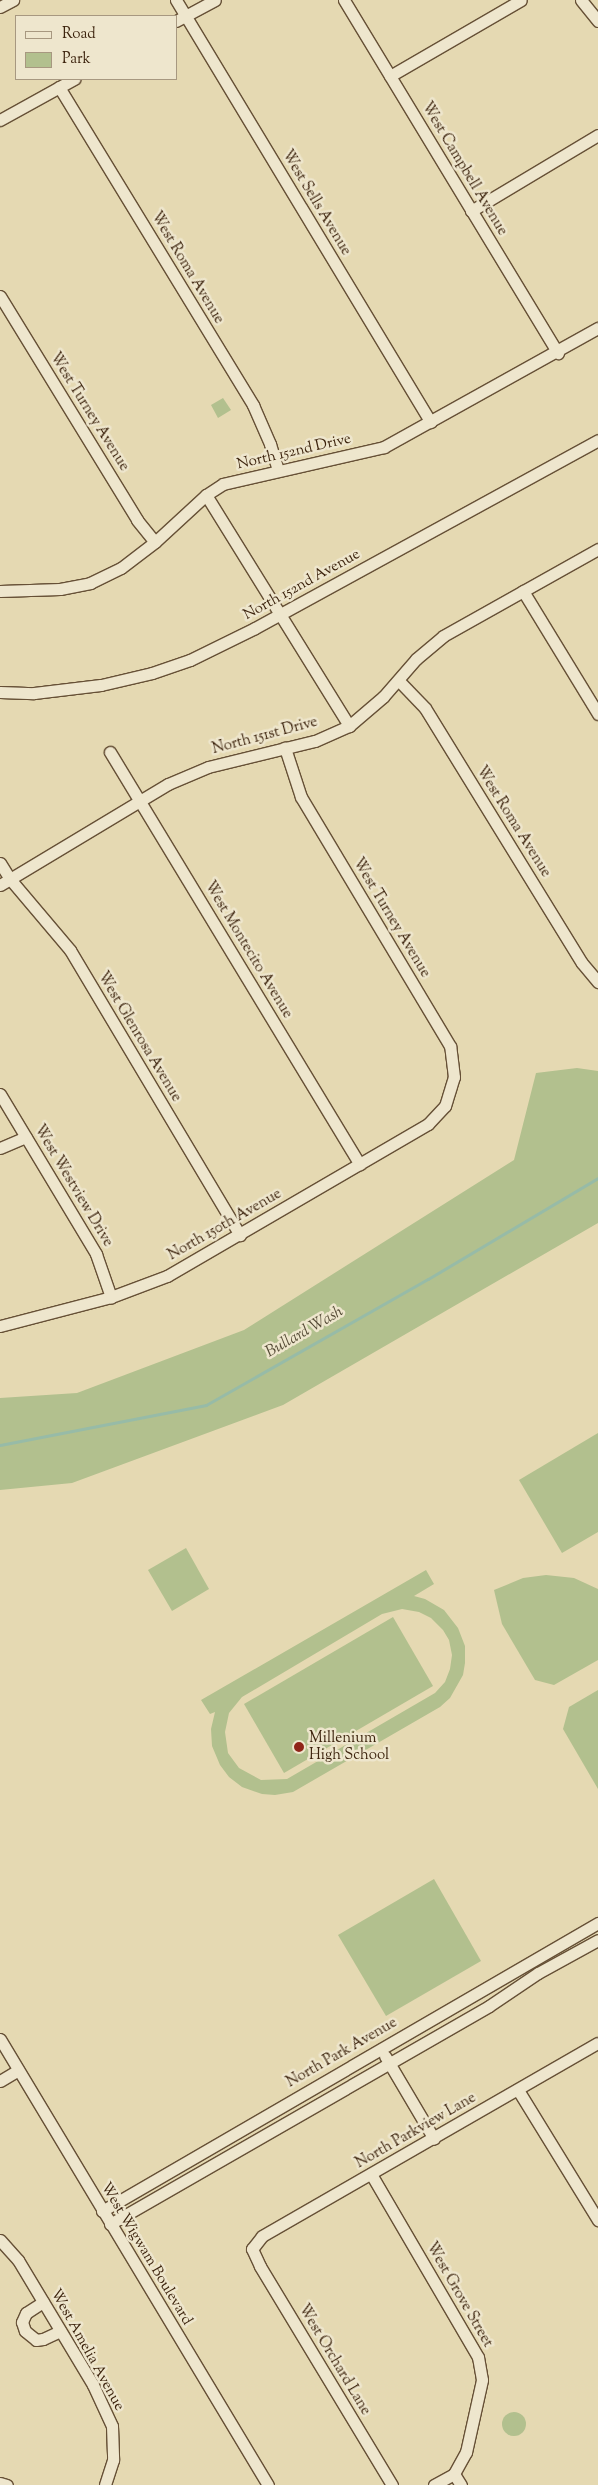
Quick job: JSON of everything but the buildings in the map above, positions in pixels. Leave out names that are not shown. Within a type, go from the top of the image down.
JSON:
[{"type":"street","points":[[0,7],[13,0]]},
{"type":"street","name":"West Sells Avenue","points":[[176,0],[181,19],[431,422]]},
{"type":"street","points":[[181,19],[215,0]]},
{"type":"street","name":"West Campbell Avenue","points":[[344,0],[558,353]]},
{"type":"street","points":[[390,76],[521,0]]},
{"type":"street","points":[[581,0],[598,21]]},
{"type":"street","points":[[0,120],[72,80]]},
{"type":"street","name":"West Roma Avenue","points":[[59,87],[253,405],[270,444],[278,470]]},
{"type":"street","points":[[472,211],[598,135]]},
{"type":"street","name":"West Turney Avenue","points":[[0,296],[137,520],[155,542]]},
{"type":"street","name":"North 152nd Drive","points":[[0,591],[60,589],[90,583],[121,568],[155,542],[206,495],[223,484],[384,447],[558,353],[598,328]]},
{"type":"street","name":"North 152nd Avenue","points":[[0,692],[34,693],[75,689],[152,673],[196,657],[280,615],[598,440]]},
{"type":"street","points":[[206,495],[349,726]]},
{"type":"street","name":"North 151st Drive","points":[[5,882],[168,784],[208,767],[314,741],[349,726],[399,681],[416,659],[443,636],[598,549]]},
{"type":"street","points":[[523,591],[598,714]]},
{"type":"street","name":"West Roma Avenue","points":[[399,681],[425,708],[582,962],[598,982]]},
{"type":"street","name":"West Turney Avenue","points":[[285,748],[301,797],[450,1046],[454,1077],[444,1106]]},
{"type":"street","name":"West Montecito Avenue","points":[[110,752],[360,1164]]},
{"type":"street","name":"West Glenrosa Avenue","points":[[0,863],[5,882],[70,950],[240,1235]]},
{"type":"street","name":"West Westview Drive","points":[[0,1094],[96,1254],[111,1297]]},
{"type":"street","name":"North 150th Avenue","points":[[0,1326],[6,1326],[111,1297],[167,1276],[428,1124],[444,1106]]},
{"type":"street","points":[[0,1148],[26,1137]]},
{"type":"street","name":"North Park Avenue","points":[[102,2211],[598,1923]]},
{"type":"street","name":"North Park Avenue","points":[[110,2224],[388,2062],[489,2006],[538,1973],[598,1940]]},
{"type":"street","name":"West Wigwam Boulevard","points":[[0,2039],[4,2055],[18,2070],[268,2485]]},
{"type":"street","name":"North Parkview Lane","points":[[252,2249],[262,2236],[434,2139],[598,2043]]},
{"type":"street","points":[[380,2048],[434,2139]]},
{"type":"street","points":[[0,2081],[18,2070]]},
{"type":"street","points":[[518,2090],[598,2220]]},
{"type":"street","name":"West Grove Street","points":[[371,2174],[478,2357],[482,2380],[466,2452],[454,2474]]},
{"type":"street","name":"West Amelia Avenue","points":[[0,2240],[18,2260],[93,2385],[112,2426],[113,2460],[105,2485]]},
{"type":"street","name":"West Orchard Lane","points":[[252,2249],[260,2266],[392,2485]]},
{"type":"street","points":[[43,2302],[26,2313],[22,2322],[25,2331],[36,2340],[43,2339],[60,2330]]},
{"type":"street","points":[[434,2485],[454,2474],[461,2485]]},
{"type":"street","points":[[0,2483],[7,2485]]},
{"type":"green space","points":[[223,398],[231,410],[218,418],[211,405]]},
{"type":"green space","points":[[577,1068],[598,1071],[598,1223],[283,1405],[72,1483],[0,1490],[0,1398],[77,1393],[244,1330],[514,1160],[536,1073]]},
{"type":"green space","points":[[598,1433],[598,1532],[562,1553],[519,1480]]},
{"type":"green space","points":[[186,1548],[209,1589],[172,1611],[148,1570]]},
{"type":"green space","points":[[426,1570],[434,1584],[414,1596],[425,1599],[444,1610],[458,1628],[465,1646],[463,1675],[450,1698],[440,1707],[293,1792],[275,1795],[262,1794],[242,1787],[229,1777],[220,1765],[212,1746],[211,1729],[215,1712],[210,1714],[201,1700]],"holes":[[[402,1609],[419,1612],[431,1618],[443,1630],[449,1640],[452,1655],[450,1669],[445,1682],[435,1693],[287,1779],[261,1780],[239,1768],[228,1753],[225,1732],[229,1713],[242,1697],[382,1614]]]},
{"type":"green space","points":[[546,1575],[574,1578],[598,1589],[598,1660],[554,1685],[535,1680],[502,1624],[494,1590],[523,1578]]},
{"type":"green space","points":[[393,1617],[433,1686],[284,1773],[244,1704]]},
{"type":"green space","points":[[598,1690],[598,1789],[563,1729],[569,1707]]},
{"type":"green space","points":[[434,1879],[481,1961],[386,2016],[338,1935]]},
{"type":"green space","points":[[514,2412],[523,2415],[526,2424],[523,2433],[514,2436],[505,2433],[502,2424],[505,2415]]},
{"type":"waterway","name":"Bullard Wash","points":[[0,1445],[206,1405],[428,1279],[598,1178]]},
{"type":"place","name":"Millenium High School","points":[[299,1747]]}]
